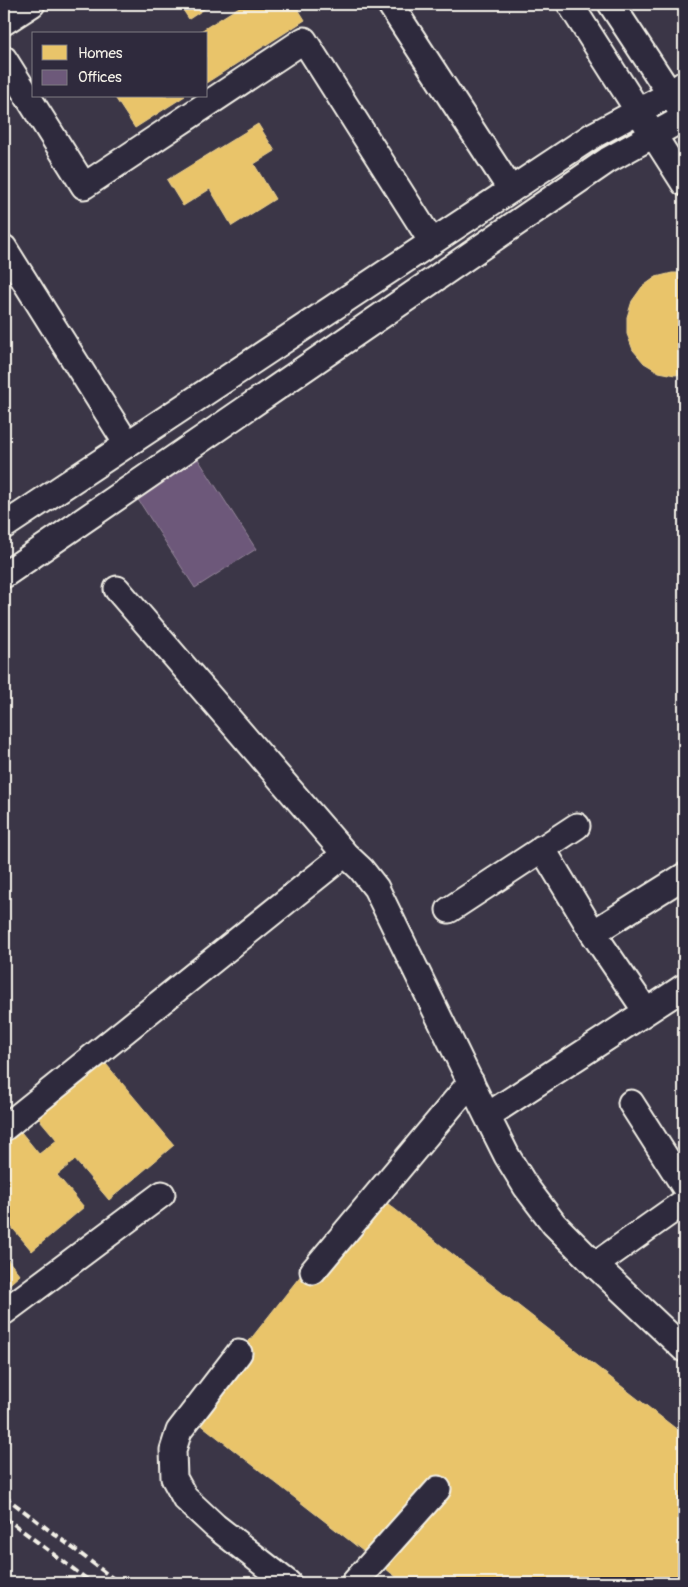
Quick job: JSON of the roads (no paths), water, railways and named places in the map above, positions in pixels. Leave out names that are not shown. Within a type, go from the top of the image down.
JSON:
[{"type":"street","points":[[4,22],[32,4]]},
{"type":"street","points":[[570,4],[684,183]]},
{"type":"street","points":[[4,575],[608,160],[654,136],[684,117],[677,89],[611,4]]},
{"type":"street","points":[[394,5],[511,190]]},
{"type":"street","points":[[4,59],[84,186],[304,40],[432,242]]},
{"type":"street","points":[[33,555],[6,519],[127,444],[592,136],[677,89]]},
{"type":"street","points":[[458,225],[477,250]]},
{"type":"street","points":[[4,248],[127,444]]},
{"type":"street","points":[[117,588],[345,854],[361,868],[376,888],[487,1116],[526,1187],[554,1224],[684,1349]]},
{"type":"street","points":[[449,910],[577,826]]},
{"type":"street","points":[[542,848],[593,933],[646,1011]]},
{"type":"street","points":[[4,1128],[345,854]]},
{"type":"street","points":[[593,933],[684,876]]},
{"type":"street","points":[[487,1116],[684,987]]},
{"type":"street","points":[[313,1272],[471,1082]]},
{"type":"street","points":[[631,1103],[684,1186]]},
{"type":"street","points":[[4,1312],[162,1194]]},
{"type":"street","points":[[595,1265],[684,1202]]},
{"type":"street","points":[[239,1353],[178,1431],[173,1450],[174,1478],[184,1498],[215,1526],[288,1583]]},
{"type":"street","points":[[354,1583],[438,1489]]},
{"type":"railway","points":[[4,1496],[119,1583]]},
{"type":"railway","points":[[4,1517],[92,1583]]}]
